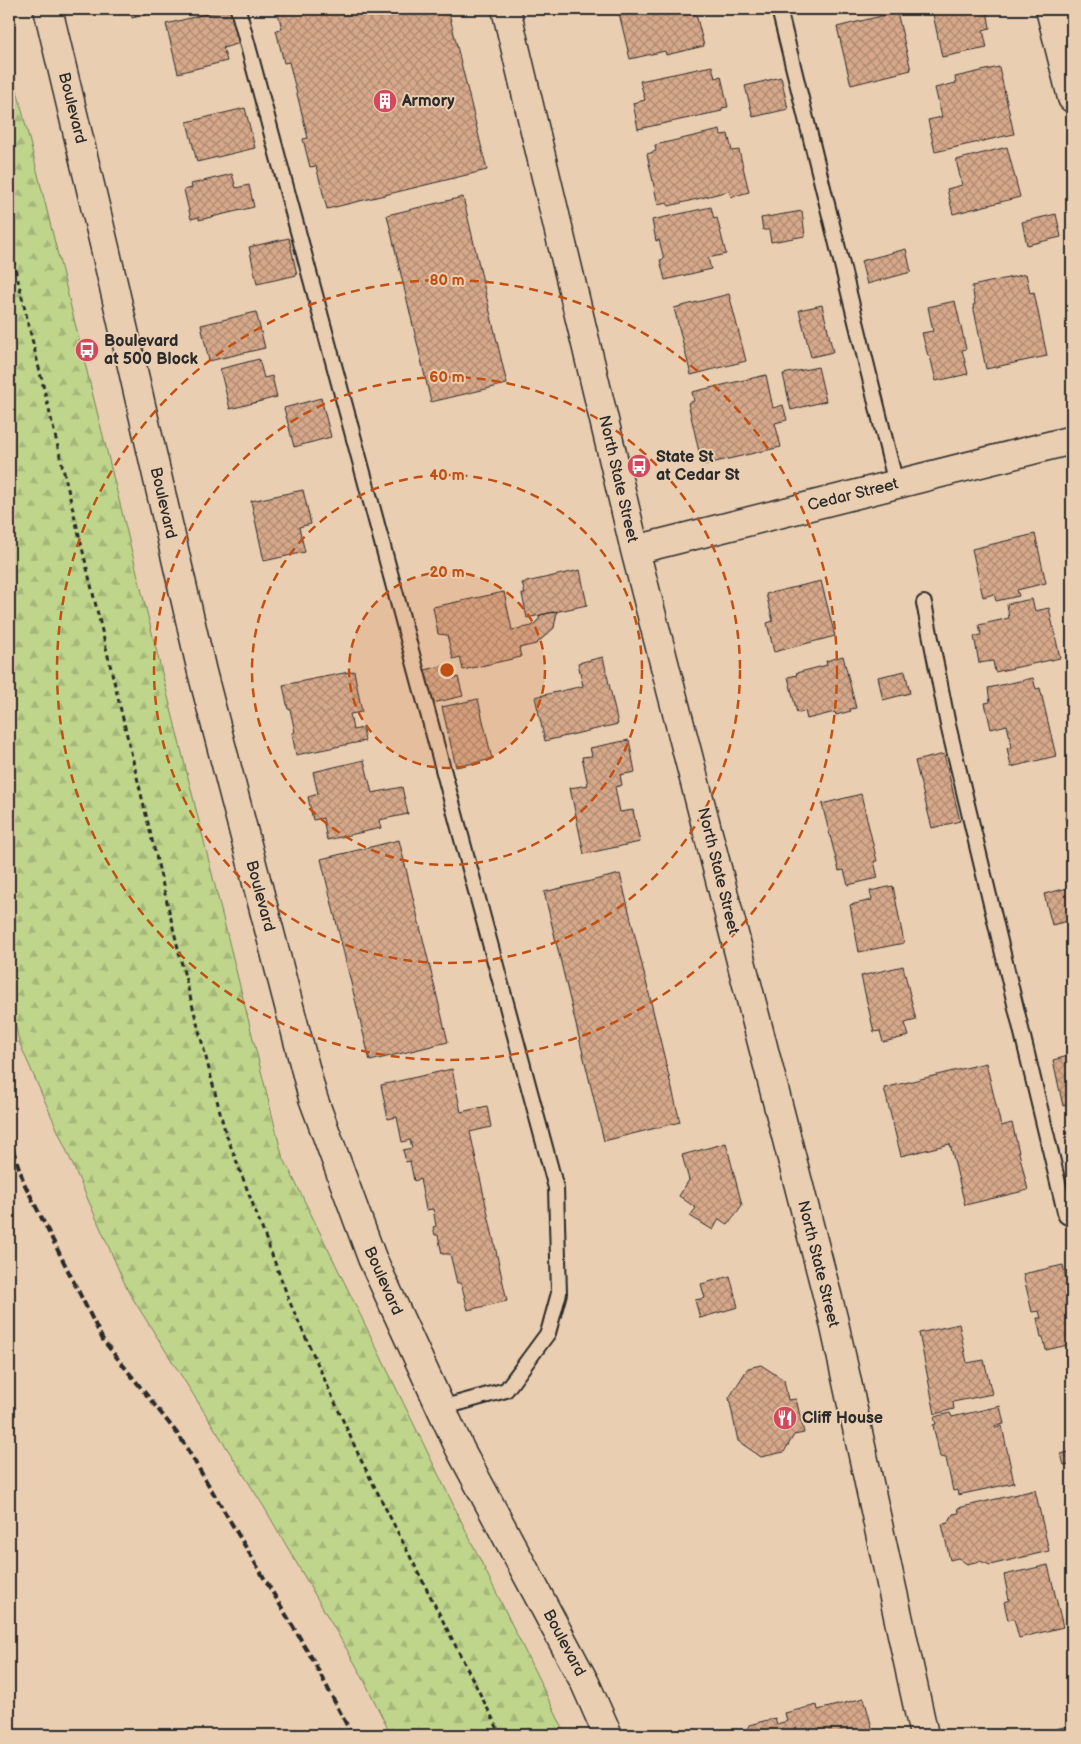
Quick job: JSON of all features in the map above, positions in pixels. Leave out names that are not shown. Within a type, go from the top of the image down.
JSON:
[{"type":"street","name":"Boulevard","points":[[48,9],[108,257],[202,672],[313,1098],[372,1258],[441,1408],[460,1449],[585,1683],[608,1735]]},
{"type":"street","name":"North State Street","points":[[506,9],[635,550],[833,1318],[924,1735]]},
{"type":"street","points":[[1050,9],[1072,98]]},
{"type":"street","name":"Cedar Street","points":[[635,550],[1072,440]]},
{"type":"lane","points":[[238,9],[556,1188],[559,1293],[548,1333],[506,1390],[441,1408]]},
{"type":"lane","points":[[779,9],[896,484]]},
{"type":"lane","points":[[924,603],[948,725],[1066,1216],[1072,1219]]},
{"type":"path","points":[[9,243],[179,950],[225,1131],[291,1305],[352,1440],[501,1735]]},
{"type":"green space","points":[[9,58],[282,1155],[566,1735],[391,1735],[361,1674],[264,1507],[128,1291],[19,1042],[9,993]]},
{"type":"building","points":[[130,9],[169,9],[132,18]]},
{"type":"building","points":[[226,9],[236,9],[244,42],[223,48],[227,61],[178,73],[166,24]]},
{"type":"building","name":"Armory","points":[[277,9],[448,9],[487,170],[327,209],[316,166],[310,167],[303,139],[308,138],[289,62],[284,63],[276,30],[282,29]]},
{"type":"building","points":[[618,9],[692,9],[693,14],[696,14],[704,46],[666,55],[665,51],[630,59]]},
{"type":"building","points":[[932,9],[980,9],[981,12],[987,10],[990,28],[983,30],[987,48],[942,57]]},
{"type":"building","points":[[897,12],[911,70],[851,85],[837,27]]},
{"type":"building","points":[[712,66],[715,78],[721,76],[728,107],[722,108],[722,111],[638,129],[633,103],[645,100],[640,81]]},
{"type":"building","points":[[999,67],[1014,134],[935,152],[928,120],[942,117],[935,88],[956,83],[955,77]]},
{"type":"building","points":[[781,77],[788,109],[753,117],[745,86]]},
{"type":"building","points":[[245,108],[255,148],[197,162],[187,122]]},
{"type":"building","points":[[720,130],[721,135],[728,134],[732,151],[739,150],[749,192],[731,197],[729,191],[669,206],[667,203],[658,205],[647,154],[656,151],[655,145]]},
{"type":"building","points":[[1007,147],[1020,197],[953,214],[947,189],[962,185],[956,160]]},
{"type":"building","points":[[232,174],[236,188],[249,185],[254,207],[199,220],[199,217],[191,219],[184,190],[192,188],[191,184]]},
{"type":"building","points":[[463,197],[507,384],[431,402],[387,215]]},
{"type":"building","points":[[711,207],[714,219],[717,218],[726,254],[708,258],[711,269],[665,280],[660,260],[664,259],[659,240],[656,241],[652,220]]},
{"type":"building","points":[[802,211],[805,236],[771,242],[769,230],[763,230],[761,218]]},
{"type":"building","points":[[1056,214],[1061,237],[1027,245],[1022,222]]},
{"type":"building","points":[[289,238],[297,275],[257,284],[249,247]]},
{"type":"building","points":[[906,249],[911,272],[867,284],[861,261]]},
{"type":"building","points":[[1026,274],[1030,293],[1034,292],[1047,356],[986,369],[973,305],[975,304],[972,286]]},
{"type":"building","points":[[729,294],[746,361],[691,375],[674,308]]},
{"type":"building","points":[[955,301],[966,349],[962,350],[968,374],[936,381],[922,333],[933,331],[928,307]]},
{"type":"building","points":[[822,305],[833,352],[811,357],[799,310]]},
{"type":"building","points":[[256,312],[265,348],[209,361],[201,325]]},
{"type":"building","points":[[259,359],[264,378],[272,376],[277,397],[230,409],[220,369]]},
{"type":"building","points":[[818,367],[826,401],[791,410],[783,374]]},
{"type":"building","points":[[766,375],[773,408],[783,405],[787,420],[775,423],[781,447],[702,465],[688,403],[694,401],[692,392]]},
{"type":"building","points":[[321,398],[331,437],[294,447],[284,408]]},
{"type":"building","points":[[303,490],[311,524],[299,527],[305,552],[264,561],[251,501]]},
{"type":"building","points":[[1035,534],[1046,583],[1017,590],[1019,596],[996,601],[994,594],[983,597],[972,549]]},
{"type":"building","points":[[580,570],[587,605],[527,618],[522,594],[525,594],[522,583]]},
{"type":"building","points":[[821,581],[835,636],[774,652],[767,623],[773,621],[766,594]]},
{"type":"building","points":[[504,592],[512,630],[532,626],[539,619],[540,615],[557,611],[554,628],[536,644],[519,648],[521,657],[463,670],[460,657],[453,659],[447,635],[438,634],[433,607]]},
{"type":"building","points":[[1032,599],[1035,611],[1049,608],[1060,658],[995,672],[993,661],[979,663],[974,636],[981,635],[979,625],[1009,618],[1007,604]]},
{"type":"building","points":[[843,656],[856,708],[836,715],[835,712],[807,719],[805,711],[797,713],[788,677],[827,665],[826,661]]},
{"type":"building","points":[[603,657],[618,724],[545,741],[535,697],[583,686],[578,663]]},
{"type":"building","points":[[449,664],[452,679],[458,677],[463,696],[429,704],[421,671]]},
{"type":"building","points":[[354,671],[362,712],[350,714],[353,730],[363,728],[365,741],[296,755],[292,733],[295,732],[283,685]]},
{"type":"building","points":[[905,671],[910,693],[883,700],[878,677]]},
{"type":"building","points":[[1033,678],[1036,689],[1040,688],[1056,756],[1011,767],[1007,748],[1012,747],[1007,725],[991,729],[985,703],[990,702],[988,688]]},
{"type":"building","points":[[478,699],[492,759],[456,767],[442,707]]},
{"type":"building","points":[[629,740],[635,772],[620,775],[622,785],[615,787],[620,812],[633,810],[640,842],[584,854],[570,788],[588,785],[582,757],[592,756],[590,748]]},
{"type":"building","points":[[944,754],[960,821],[932,828],[915,761]]},
{"type":"building","points":[[364,760],[372,793],[402,787],[408,814],[379,820],[381,828],[327,840],[323,818],[313,820],[308,797],[318,794],[313,772]]},
{"type":"building","points":[[861,794],[877,861],[874,861],[878,878],[848,885],[844,870],[839,871],[822,804]]},
{"type":"building","points":[[1072,816],[1072,846],[1065,817]]},
{"type":"building","points":[[399,840],[448,1042],[370,1061],[321,859]]},
{"type":"building","points":[[620,874],[680,1122],[604,1141],[544,892]]},
{"type":"building","points":[[893,886],[904,943],[859,952],[850,905],[872,900],[870,891]]},
{"type":"building","points":[[1072,887],[1072,920],[1052,925],[1044,894]]},
{"type":"building","points":[[903,966],[916,1020],[905,1023],[909,1036],[883,1042],[880,1031],[874,1032],[861,976]]},
{"type":"building","points":[[1072,1055],[1072,1104],[1063,1106],[1053,1060]]},
{"type":"building","points":[[986,1063],[1001,1126],[1012,1123],[1028,1190],[965,1205],[950,1144],[901,1156],[884,1088]]},
{"type":"building","points":[[452,1069],[461,1112],[487,1106],[491,1127],[470,1132],[507,1301],[468,1310],[461,1283],[457,1283],[450,1254],[442,1254],[438,1235],[435,1235],[433,1227],[436,1226],[433,1209],[426,1210],[420,1179],[414,1181],[410,1161],[406,1162],[403,1150],[412,1148],[410,1140],[402,1142],[397,1117],[388,1119],[381,1085]]},
{"type":"building","points":[[726,1143],[742,1205],[728,1225],[719,1219],[713,1230],[690,1216],[696,1208],[679,1196],[689,1180],[682,1155]]},
{"type":"building","points":[[1063,1265],[1072,1306],[1072,1344],[1046,1350],[1037,1318],[1041,1318],[1039,1311],[1032,1312],[1023,1274]]},
{"type":"building","points":[[730,1276],[738,1307],[700,1318],[695,1300],[705,1298],[701,1284]]},
{"type":"building","points":[[959,1324],[967,1363],[984,1360],[992,1394],[953,1402],[954,1409],[935,1414],[919,1333]]},
{"type":"building","points":[[761,1365],[784,1380],[788,1400],[796,1399],[804,1433],[794,1435],[784,1452],[761,1457],[738,1441],[729,1398],[748,1368]]},
{"type":"building","points":[[1000,1406],[1004,1424],[995,1426],[996,1428],[1002,1426],[1014,1483],[958,1495],[957,1490],[953,1491],[946,1458],[940,1457],[933,1425],[936,1424],[934,1417],[950,1413],[952,1417]]},
{"type":"building","points":[[1072,1451],[1072,1464],[1064,1465],[1061,1454]]},
{"type":"building","points":[[1035,1490],[1049,1551],[990,1565],[980,1561],[967,1564],[958,1558],[950,1560],[942,1524],[948,1523],[953,1514],[959,1513],[958,1508]]},
{"type":"building","points":[[1048,1565],[1063,1627],[1019,1638],[1014,1619],[1008,1620],[1004,1602],[1009,1600],[1004,1575]]},
{"type":"building","points":[[864,1698],[874,1735],[748,1735],[749,1725],[775,1718],[777,1724],[787,1721],[785,1713],[817,1705],[818,1710]]},
{"type":"building","points":[[1072,1725],[1072,1735],[1045,1735],[1044,1732]]},
{"type":"railway","points":[[9,1138],[24,1183],[103,1340],[180,1437],[313,1660],[352,1735]]},
{"type":"place","name":"Armory","points":[[385,101]]},
{"type":"place","name":"Boulevard at 500 Block","points":[[87,350]]},
{"type":"place","name":"State St at Cedar St","points":[[639,466]]},
{"type":"place","name":"Cliff House","points":[[785,1418]]}]
